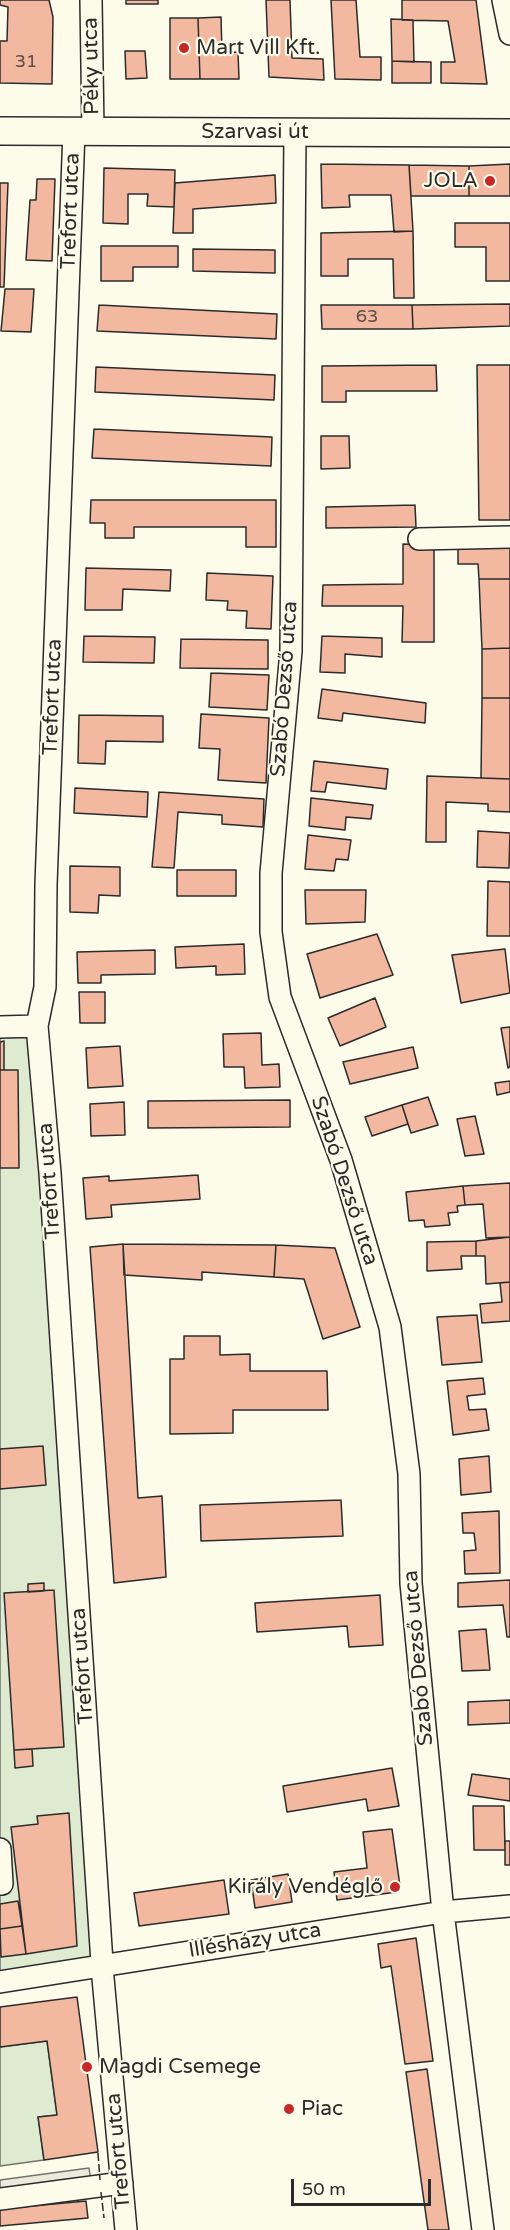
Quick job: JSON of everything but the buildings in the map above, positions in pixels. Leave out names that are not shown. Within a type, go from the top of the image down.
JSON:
[{"type":"main road","name":"Szarvasi út","points":[[0,131],[510,133]]},
{"type":"street","name":"Péky utca","points":[[83,131],[91,0]]},
{"type":"street","points":[[503,0],[510,34]]},
{"type":"street","name":"Trefort utca","points":[[83,131],[45,884],[45,987],[37,1026],[50,1173],[103,1964],[126,2230]]},
{"type":"street","name":"Szabó Dezső utca","points":[[295,132],[291,651],[272,873],[271,932],[280,997],[341,1160],[390,1327],[409,1474],[411,1583],[443,1912],[483,2230]]},
{"type":"street","points":[[419,539],[510,537]]},
{"type":"street","points":[[0,1027],[37,1026]]},
{"type":"street","points":[[0,1849],[2,1884],[0,1884]]},
{"type":"street","name":"Illésházy utca","points":[[0,1983],[103,1964],[443,1912],[510,1906]]},
{"type":"street","points":[[0,2199],[122,2183]]},
{"type":"green space","points":[[33,1029],[99,1961],[0,1978],[0,1030]]},
{"type":"green space","points":[[47,2041],[57,2115],[38,2117],[44,2160],[0,2166],[0,2047]]},
{"type":"shaded area","points":[[89,2168],[92,2187],[0,2199],[0,2180]]},
{"type":"fence","points":[[98,2153],[100,2180]]},
{"type":"fence","points":[[101,2192],[104,2218]]},
{"type":"place","name":"Mart Vill Kft.","points":[[184,48]]},
{"type":"place","name":"JOLA","points":[[490,181]]},
{"type":"place","name":"Király Vendéglő","points":[[395,1887]]},
{"type":"place","name":"Magdi Csemege","points":[[87,2067]]},
{"type":"place","name":"Piac","points":[[289,2109]]}]
